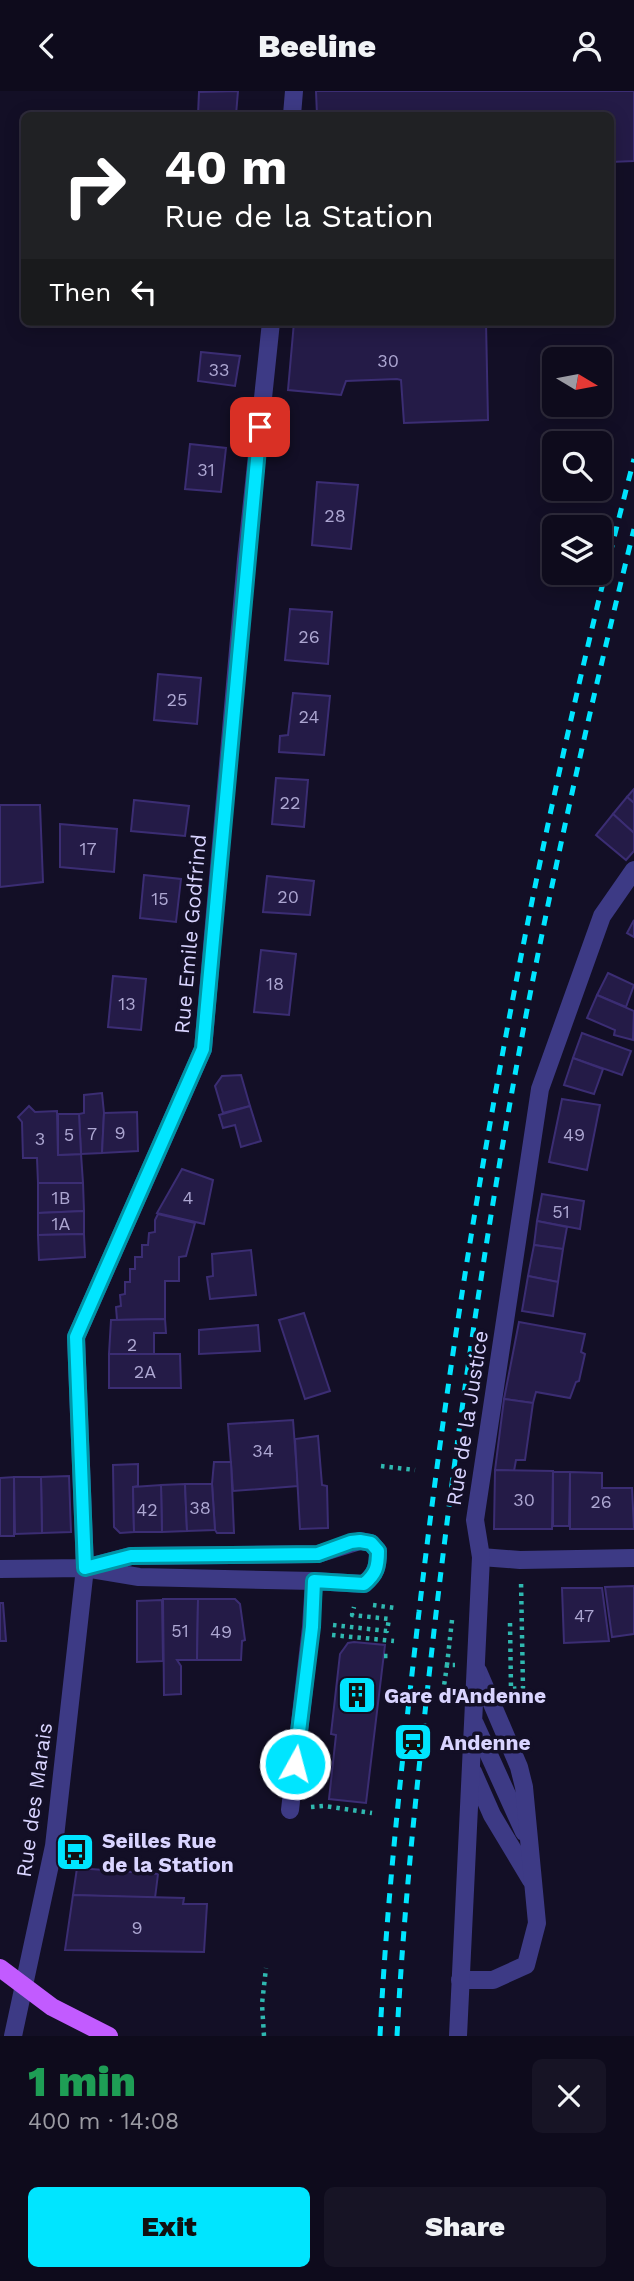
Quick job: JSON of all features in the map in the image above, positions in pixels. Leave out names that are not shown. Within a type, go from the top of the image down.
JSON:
[{"type":"main road","points":[[0,1968],[52,2007],[109,2036]]},
{"type":"street","points":[[292,112],[294,91]]},
{"type":"street","name":"Rue Emile Godfrind","points":[[85,1568],[76,1337],[203,1049],[271,326]]},
{"type":"street","name":"Rue de la Justice","points":[[458,2036],[481,1557],[475,1520],[540,1089],[602,916],[634,870]]},
{"type":"street","points":[[0,1569],[85,1568],[139,1577],[364,1584],[374,1575],[378,1566],[378,1551],[371,1543],[360,1541],[318,1554],[131,1556],[85,1568]]},
{"type":"street","points":[[481,1557],[545,1560],[634,1558]]},
{"type":"street","name":"Rue des Marais","points":[[13,2036],[54,1846],[85,1568]]},
{"type":"street","points":[[290,1810],[312,1627],[314,1581]]},
{"type":"street","points":[[460,1980],[493,1980],[526,1965],[537,1923],[524,1787],[519,1767],[476,1667]]},
{"type":"street","points":[[473,1721],[530,1845]]},
{"type":"street","points":[[471,1769],[492,1815],[534,1884]]},
{"type":"path","points":[[381,1466],[415,1470]]},
{"type":"path","points":[[510,1623],[511,1689],[523,1688],[521,1596]]},
{"type":"path","points":[[354,1603],[352,1615],[388,1619],[387,1631],[332,1625],[332,1635],[394,1641]]},
{"type":"path","points":[[368,1605],[395,1608]]},
{"type":"path","points":[[443,1693],[453,1615]]},
{"type":"path","points":[[384,1655],[390,1656]]},
{"type":"path","points":[[447,1665],[455,1665]]},
{"type":"path","points":[[290,1810],[324,1806],[373,1813]]},
{"type":"path","points":[[264,2036],[262,2004],[266,1968]]},
{"type":"building","points":[[238,91],[236,112],[198,112],[199,92]]},
{"type":"building","points":[[316,91],[634,91],[634,161],[614,162],[614,112],[317,112]]},
{"type":"building","points":[[294,326],[486,326],[488,420],[404,423],[401,380],[397,379],[346,381],[341,395],[288,390]]},
{"type":"building","points":[[201,352],[240,356],[235,386],[198,381]]},
{"type":"building","points":[[190,444],[226,448],[221,492],[185,489]]},
{"type":"building","points":[[317,482],[358,485],[351,549],[312,545]]},
{"type":"building","points":[[290,609],[332,612],[328,664],[285,660]]},
{"type":"building","points":[[158,674],[201,678],[197,724],[154,720]]},
{"type":"building","points":[[293,693],[330,696],[324,755],[279,752],[280,736],[288,735]]},
{"type":"building","points":[[276,778],[308,780],[304,827],[272,824]]},
{"type":"building","points":[[634,789],[634,803],[627,797]]},
{"type":"building","points":[[627,797],[634,803],[634,833],[613,814]]},
{"type":"building","points":[[134,800],[189,806],[185,836],[131,831]]},
{"type":"building","points":[[0,805],[40,805],[43,882],[0,887]]},
{"type":"building","points":[[613,814],[634,833],[634,851],[626,860],[596,835]]},
{"type":"building","points":[[60,824],[117,829],[114,872],[60,867]]},
{"type":"building","points":[[144,875],[181,879],[176,922],[140,918]]},
{"type":"building","points":[[267,876],[314,881],[310,915],[263,912]]},
{"type":"building","points":[[634,920],[634,937],[627,933]]},
{"type":"building","points":[[261,950],[296,954],[289,1015],[254,1012]]},
{"type":"building","points":[[608,973],[634,985],[626,1007],[597,995]]},
{"type":"building","points":[[113,976],[146,979],[141,1030],[108,1027]]},
{"type":"building","points":[[597,995],[634,1011],[633,1040],[614,1035],[615,1030],[587,1018]]},
{"type":"building","points":[[582,1033],[631,1051],[622,1075],[573,1058]]},
{"type":"building","points":[[573,1058],[603,1069],[594,1094],[564,1085]]},
{"type":"building","points":[[241,1075],[250,1106],[223,1113],[215,1086],[222,1076]]},
{"type":"building","points":[[102,1093],[102,1153],[81,1154],[79,1114],[84,1113],[84,1095]]},
{"type":"building","points":[[562,1099],[600,1105],[587,1170],[549,1162]]},
{"type":"building","points":[[29,1106],[35,1112],[57,1111],[58,1155],[81,1154],[83,1183],[38,1183],[37,1158],[23,1158],[22,1122],[18,1117]]},
{"type":"building","points":[[250,1106],[261,1141],[241,1147],[235,1125],[223,1128],[219,1115]]},
{"type":"building","points":[[137,1112],[138,1151],[102,1153],[104,1113]]},
{"type":"building","points":[[58,1114],[79,1114],[81,1154],[58,1155]]},
{"type":"building","points":[[182,1169],[213,1180],[204,1224],[157,1213]]},
{"type":"building","points":[[38,1183],[83,1183],[84,1211],[38,1213]]},
{"type":"building","points":[[542,1194],[584,1201],[580,1229],[537,1221]]},
{"type":"building","points":[[84,1211],[84,1234],[38,1235],[38,1213]]},
{"type":"building","points":[[158,1214],[195,1223],[186,1256],[179,1257],[179,1281],[165,1281],[165,1319],[117,1320],[116,1307],[121,1306],[120,1295],[125,1294],[125,1282],[130,1282],[130,1269],[135,1269],[135,1257],[142,1257],[142,1245],[148,1245],[149,1233],[155,1232]]},
{"type":"building","points":[[537,1221],[567,1227],[563,1249],[534,1245]]},
{"type":"building","points":[[84,1234],[85,1257],[39,1260],[38,1235]]},
{"type":"building","points":[[534,1245],[563,1249],[558,1282],[528,1276]]},
{"type":"building","points":[[251,1250],[256,1295],[210,1299],[207,1277],[213,1276],[212,1254]]},
{"type":"building","points":[[528,1276],[558,1282],[553,1316],[522,1311]]},
{"type":"building","points":[[304,1313],[330,1391],[305,1399],[279,1320]]},
{"type":"building","points":[[165,1319],[166,1333],[154,1333],[154,1354],[109,1354],[111,1320]]},
{"type":"building","points":[[519,1322],[585,1334],[581,1352],[585,1354],[579,1381],[576,1382],[570,1398],[536,1392],[533,1403],[504,1399]]},
{"type":"building","points":[[258,1325],[260,1351],[199,1354],[199,1330]]},
{"type":"building","points":[[109,1354],[180,1354],[181,1388],[109,1388]]},
{"type":"building","points":[[504,1399],[533,1403],[525,1460],[516,1460],[514,1471],[495,1470]]},
{"type":"building","points":[[293,1420],[298,1486],[233,1491],[228,1424]]},
{"type":"building","points":[[318,1436],[322,1485],[327,1486],[328,1528],[300,1529],[295,1439]]},
{"type":"building","points":[[214,1462],[231,1462],[234,1533],[217,1533],[215,1530],[212,1484]]},
{"type":"building","points":[[138,1464],[138,1486],[133,1487],[134,1532],[120,1533],[114,1527],[113,1465]]},
{"type":"building","points":[[495,1470],[553,1471],[552,1529],[494,1529]]},
{"type":"building","points":[[553,1472],[570,1472],[569,1526],[553,1526]]},
{"type":"building","points":[[570,1472],[602,1473],[602,1488],[632,1488],[634,1529],[570,1529]]},
{"type":"building","points":[[69,1476],[71,1532],[42,1533],[41,1477]]},
{"type":"building","points":[[14,1477],[14,1536],[0,1536],[0,1478]]},
{"type":"building","points":[[14,1477],[41,1477],[42,1533],[15,1534]]},
{"type":"building","points":[[185,1484],[187,1531],[162,1532],[161,1485]]},
{"type":"building","points":[[185,1484],[212,1484],[215,1530],[187,1531]]},
{"type":"building","points":[[161,1485],[162,1532],[134,1532],[133,1487]]},
{"type":"building","points":[[634,1586],[634,1634],[612,1637],[605,1587]]},
{"type":"building","points":[[562,1588],[602,1588],[609,1641],[564,1643]]},
{"type":"building","points":[[163,1599],[198,1599],[197,1660],[177,1660],[181,1666],[181,1694],[164,1695]]},
{"type":"building","points":[[198,1599],[235,1599],[240,1604],[245,1640],[242,1641],[241,1660],[197,1660]]},
{"type":"building","points":[[162,1600],[163,1661],[137,1662],[137,1601]]},
{"type":"building","points":[[0,1603],[3,1603],[6,1641],[0,1641]]},
{"type":"building","name":"Gare d'Andenne","points":[[348,1643],[385,1645],[366,1803],[329,1799],[336,1735],[331,1734],[340,1654]]},
{"type":"building","points":[[77,1868],[158,1874],[155,1898],[73,1895]]},
{"type":"building","points":[[73,1895],[184,1898],[183,1904],[207,1904],[204,1952],[65,1950]]},
{"type":"railway","points":[[380,2036],[391,1877],[419,1612],[437,1466],[481,1176],[565,744],[634,459]]},
{"type":"railway","points":[[397,2036],[408,1884],[434,1631],[452,1480],[485,1255],[509,1106],[548,905],[589,716],[634,529]]},
{"type":"place","name":"Gare d'Andenne","points":[[357,1695]]},
{"type":"place","name":"Andenne","points":[[413,1742]]},
{"type":"place","name":"Seilles Rue de la Station","points":[[75,1852]]},
{"type":"route","points":[[260,427],[203,1049],[76,1337],[85,1568],[131,1556],[318,1554],[360,1541],[371,1543],[378,1551],[378,1566],[374,1575],[364,1584],[314,1581],[312,1627],[295,1764]]}]
